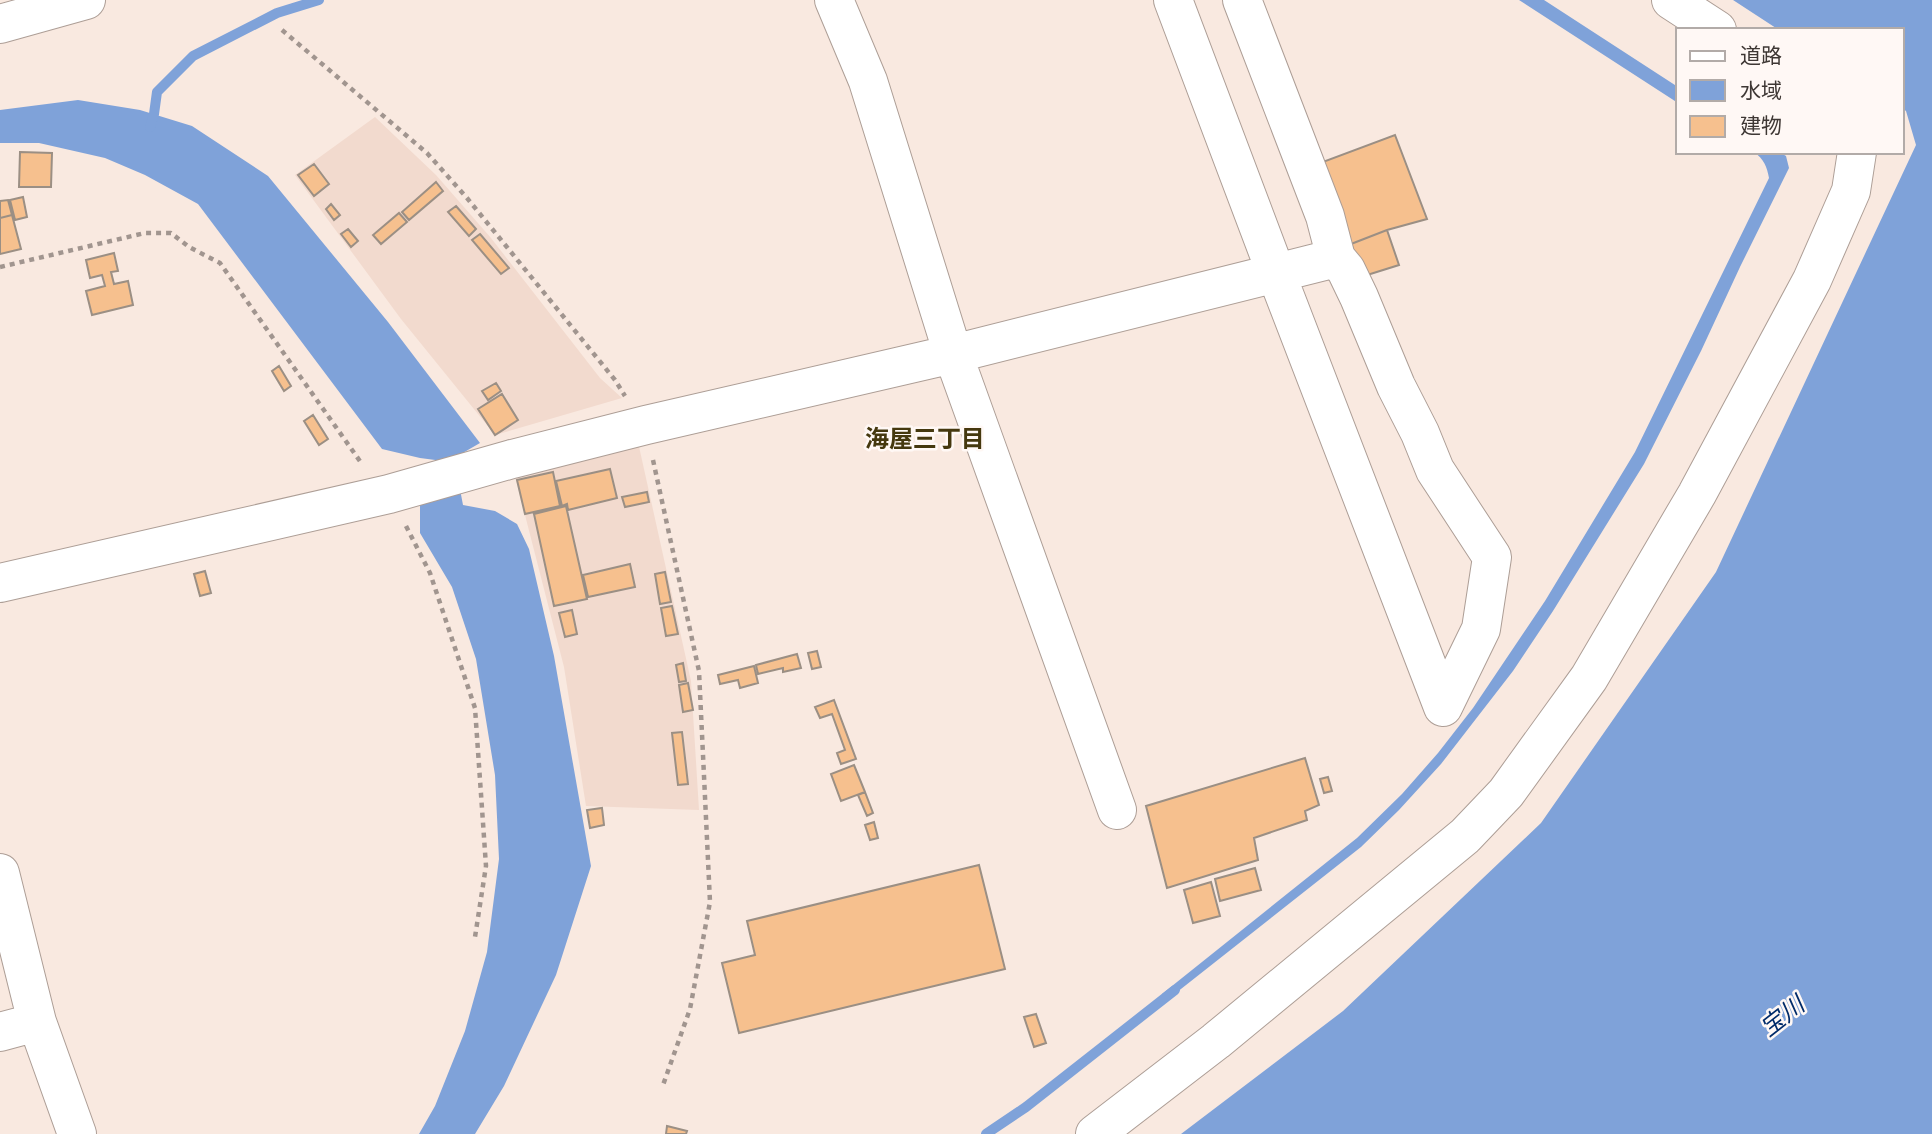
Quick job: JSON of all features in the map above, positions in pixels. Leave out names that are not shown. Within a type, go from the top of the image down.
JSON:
[{"type":"street","points":[[0,24],[86,0]]},
{"type":"street","points":[[834,0],[868,81],[953,354],[1117,810]]},
{"type":"street","points":[[1174,0],[1276,274],[1443,707],[1482,629],[1492,557],[1435,470],[1359,297],[1346,270],[1336,258],[1325,216],[1242,0]]},
{"type":"street","points":[[1671,0],[1714,28]]},
{"type":"street","points":[[1095,1134],[1216,1041],[1465,835],[1506,793],[1589,678],[1697,494],[1812,280],[1851,191],[1857,154]]},
{"type":"street","points":[[0,583],[387,495],[512,459],[646,425],[953,354],[1336,258]]},
{"type":"street","points":[[0,873],[37,1022],[77,1134]]},
{"type":"street","points":[[0,1032],[37,1022]]},
{"type":"path","points":[[282,30],[427,153],[606,369],[646,425],[699,671],[710,902],[690,1009],[663,1084]]},
{"type":"path","points":[[0,267],[145,233],[171,233],[188,247],[220,263],[387,495],[430,573],[475,708],[486,866],[475,937]]},
{"type":"shaded area","points":[[375,117],[436,175],[491,238],[600,378],[622,398],[495,435],[401,319],[295,175]]},
{"type":"shaded area","points":[[638,442],[691,681],[699,810],[586,806],[564,667],[515,476]]},
{"type":"water","points":[[1519,0],[1544,0],[1676,86],[1676,102]]},
{"type":"water","name":"宝川","points":[[1733,0],[1932,0],[1932,1134],[1181,1134],[1343,1011],[1541,823],[1716,572],[1916,145],[1904,110],[1904,28],[1776,28]]},
{"type":"water","points":[[78,100],[140,110],[192,126],[268,176],[388,322],[480,443],[454,458],[463,505],[495,511],[517,524],[529,549],[554,656],[591,866],[556,975],[504,1086],[475,1134],[419,1134],[435,1106],[465,1031],[487,952],[499,859],[495,775],[476,659],[452,587],[420,533],[420,505],[451,496],[443,461],[382,449],[198,204],[145,175],[105,158],[39,143],[0,143],[0,110]]},
{"type":"water","points":[[1756,154],[1782,154],[1786,156],[1789,168],[1644,464],[1513,671],[1441,764],[1361,847],[1167,1000],[1162,994],[1357,838],[1402,794],[1473,708],[1545,601],[1635,452],[1769,178]]},
{"type":"building","points":[[1395,135],[1427,219],[1351,244],[1320,163]]},
{"type":"building","points":[[20,152],[52,153],[51,187],[19,187]]},
{"type":"building","points":[[314,164],[329,184],[314,196],[298,175]]},
{"type":"building","points":[[436,182],[443,191],[409,220],[402,212]]},
{"type":"building","points":[[23,197],[27,217],[15,220],[10,200]]},
{"type":"building","points":[[8,200],[12,215],[0,218],[0,201]]},
{"type":"building","points":[[331,204],[340,215],[334,220],[326,209]]},
{"type":"building","points":[[456,206],[476,229],[469,236],[448,212]]},
{"type":"building","points":[[399,213],[407,222],[381,244],[373,235]]},
{"type":"building","points":[[12,215],[21,249],[0,254],[0,218]]},
{"type":"building","points":[[348,229],[358,241],[351,247],[341,234]]},
{"type":"building","points":[[1387,230],[1399,265],[1364,276],[1351,244]]},
{"type":"building","points":[[480,234],[509,268],[501,274],[472,240]]},
{"type":"building","points":[[114,253],[118,271],[111,272],[114,284],[128,281],[133,305],[92,315],[86,291],[105,286],[102,275],[90,278],[86,260]]},
{"type":"building","points":[[279,366],[291,386],[284,391],[272,371]]},
{"type":"building","points":[[496,383],[501,391],[488,400],[482,391]]},
{"type":"building","points":[[502,394],[518,420],[495,435],[478,409]]},
{"type":"building","points":[[313,415],[328,439],[319,445],[304,421]]},
{"type":"building","points":[[610,469],[617,498],[568,510],[567,504],[562,506],[556,481]]},
{"type":"building","points":[[553,472],[560,506],[525,514],[517,480]]},
{"type":"building","points":[[647,492],[649,502],[625,507],[622,497]]},
{"type":"building","points":[[566,506],[587,599],[554,606],[534,514]]},
{"type":"building","points":[[630,564],[635,587],[588,597],[583,575]]},
{"type":"building","points":[[205,571],[211,593],[200,596],[194,574]]},
{"type":"building","points":[[665,572],[671,602],[660,604],[655,574]]},
{"type":"building","points":[[672,606],[678,634],[666,636],[661,608]]},
{"type":"building","points":[[572,610],[577,634],[565,637],[559,613]]},
{"type":"building","points":[[817,651],[821,667],[812,669],[808,653]]},
{"type":"building","points":[[797,654],[801,668],[783,672],[783,668],[758,674],[756,665]]},
{"type":"building","points":[[683,663],[686,681],[679,682],[676,665]]},
{"type":"building","points":[[754,666],[758,683],[740,688],[738,680],[720,684],[718,675]]},
{"type":"building","points":[[688,683],[693,710],[683,712],[679,685]]},
{"type":"building","points":[[834,700],[856,759],[841,764],[837,753],[845,750],[832,714],[820,718],[815,707]]},
{"type":"building","points":[[682,732],[688,784],[678,785],[672,733]]},
{"type":"building","points":[[1305,758],[1319,805],[1305,811],[1307,820],[1254,838],[1258,860],[1167,888],[1146,806]]},
{"type":"building","points":[[854,765],[865,792],[841,801],[831,774]]},
{"type":"building","points":[[1328,777],[1332,791],[1324,793],[1320,779]]},
{"type":"building","points":[[865,792],[873,813],[867,816],[858,795]]},
{"type":"building","points":[[602,808],[604,825],[590,828],[587,810]]},
{"type":"building","points":[[874,822],[878,838],[870,840],[865,825]]},
{"type":"building","points":[[979,865],[1005,969],[739,1033],[722,963],[755,955],[747,921]]},
{"type":"building","points":[[1255,868],[1261,890],[1220,901],[1215,879]]},
{"type":"building","points":[[1211,882],[1220,916],[1193,923],[1184,890]]},
{"type":"building","points":[[1036,1014],[1046,1043],[1034,1047],[1024,1017]]},
{"type":"building","points":[[667,1126],[687,1131],[686,1134],[666,1134]]},
{"type":"waterway","points":[[150,127],[157,92],[193,56],[277,13],[319,0]]},
{"type":"waterway","points":[[986,1134],[1026,1107],[1175,990]]},
{"type":"district","name":"海屋三丁目","points":[[925,438]]}]
